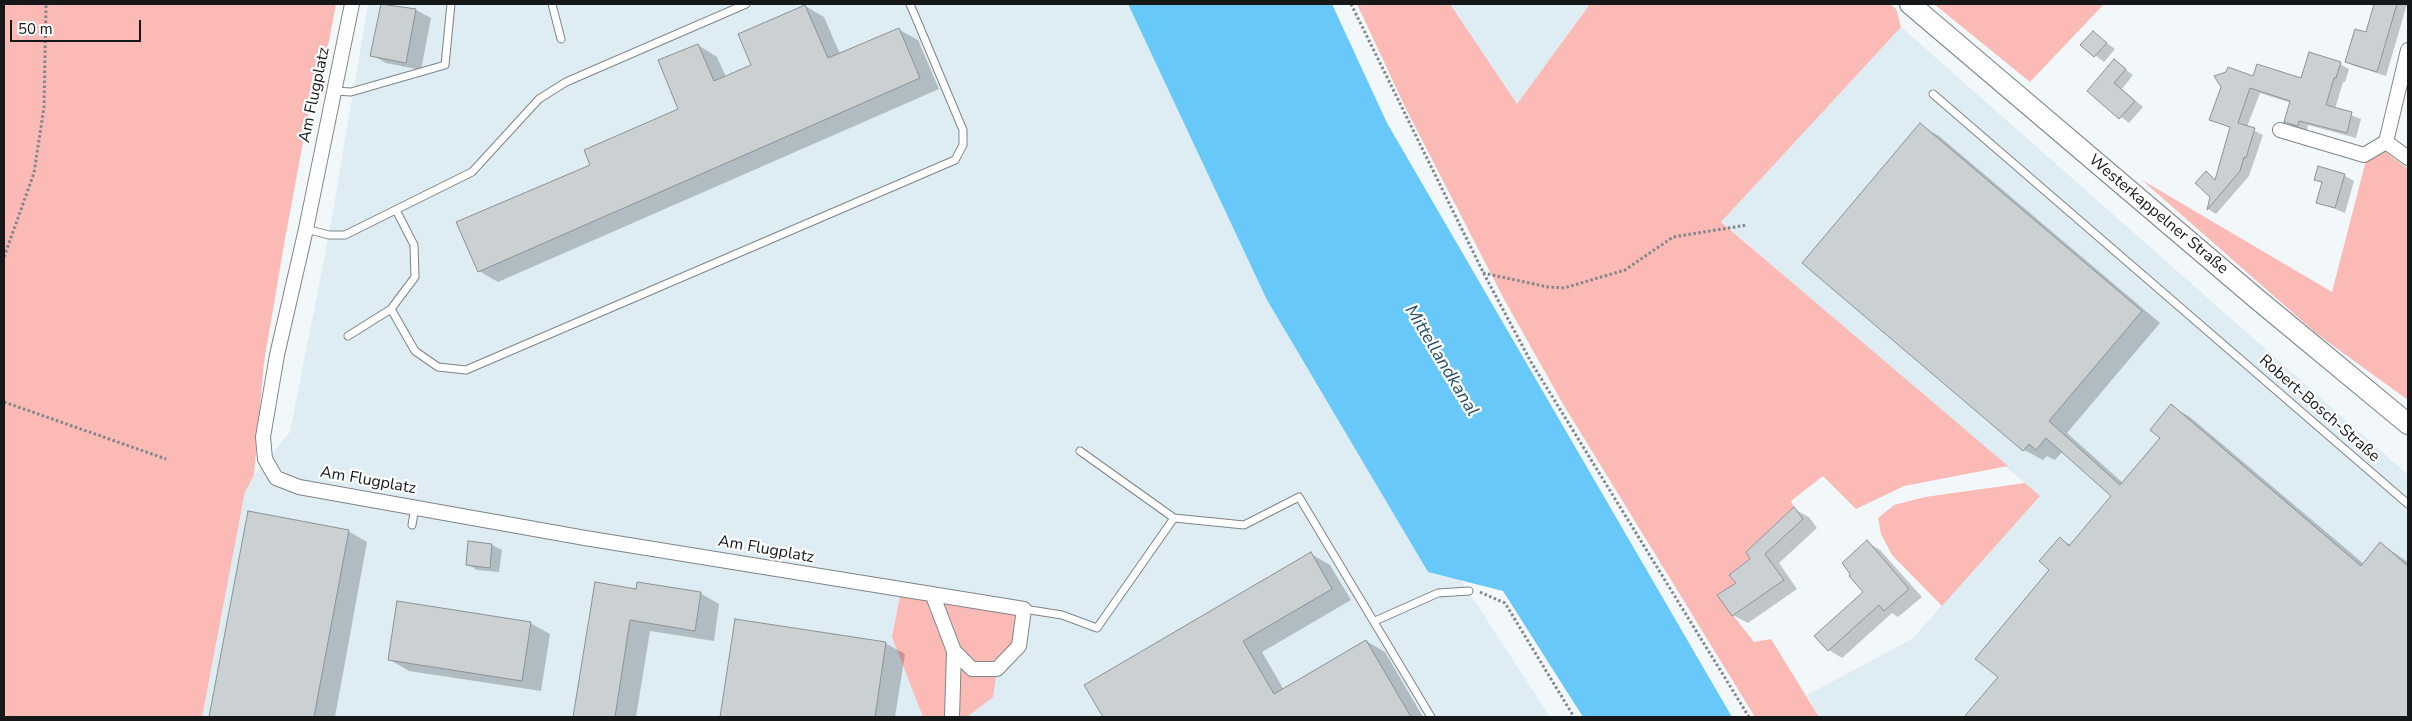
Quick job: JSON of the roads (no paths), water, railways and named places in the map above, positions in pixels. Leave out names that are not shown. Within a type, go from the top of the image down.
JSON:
[{"type":"main road","name":"Westerkappelner Straße","points":[[1910,4],[2257,299],[2408,424]]},
{"type":"street","name":"Am Flugplatz","points":[[352,4],[306,229],[277,355],[263,437],[265,459],[276,478],[299,487],[933,596],[1024,609]]},
{"type":"street","points":[[2280,130],[2364,155],[2386,142],[2408,50]]},
{"type":"street","points":[[2386,142],[2408,158]]},
{"type":"street","points":[[933,596],[954,651],[952,717]]},
{"type":"street","points":[[954,651],[972,669],[997,669],[1019,646],[1024,609]]},
{"type":"lane","points":[[334,91],[351,92],[445,64],[451,4]]},
{"type":"lane","points":[[552,4],[562,39]]},
{"type":"lane","points":[[306,229],[329,235],[345,235],[472,172],[539,99],[566,82],[746,4]]},
{"type":"lane","points":[[392,310],[415,351],[438,367],[466,370],[955,160],[963,145],[963,130],[910,4]]},
{"type":"lane","name":"Robert-Bosch-Straße","points":[[1933,94],[2408,504]]},
{"type":"lane","points":[[348,336],[392,310],[415,276],[414,245],[396,210]]},
{"type":"lane","points":[[1080,450],[1174,518],[1244,525],[1299,497],[1431,717]]},
{"type":"lane","points":[[412,525],[415,507]]},
{"type":"lane","points":[[1024,609],[1062,615],[1097,628],[1174,518]]},
{"type":"lane","points":[[1374,621],[1438,593],[1470,591]]},
{"type":"water","name":"Mittellandkanal","points":[[1128,4],[1332,4],[1387,123],[1732,717],[1583,717],[1503,591],[1428,572],[1267,300]]}]
